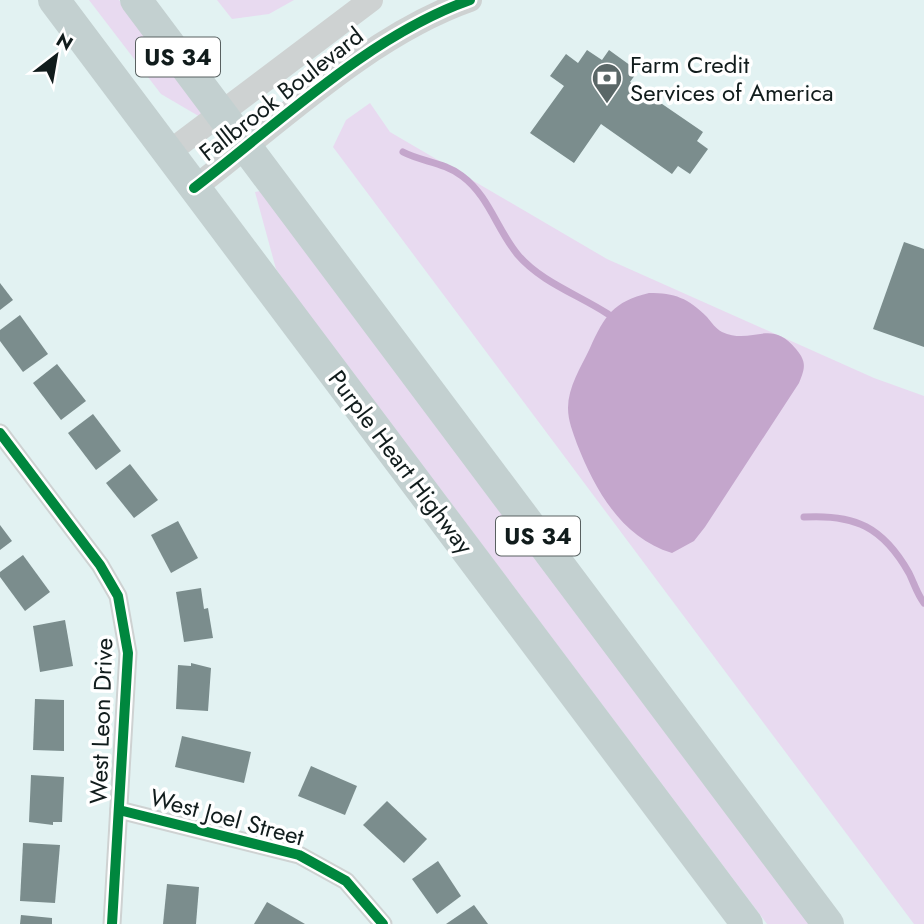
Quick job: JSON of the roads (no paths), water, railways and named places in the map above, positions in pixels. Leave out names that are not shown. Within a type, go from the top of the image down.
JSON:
[{"type":"main road","name":"Purple Heart Highway","points":[[54,0],[747,924]]},
{"type":"main road","name":"US 34","points":[[136,0],[828,924]]},
{"type":"street","name":"Fallbrook Boulevard","points":[[168,153],[371,0]]},
{"type":"street","name":"Fallbrook Boulevard","points":[[194,188],[396,33],[434,13],[470,0]]},
{"type":"street","name":"West Leon Drive","points":[[0,433],[100,565],[118,596],[128,653],[112,924]]},
{"type":"street","name":"West Joel Street","points":[[119,810],[299,855],[346,881],[383,924]]},
{"type":"waterway","points":[[403,152],[448,168],[462,176],[479,193],[511,245],[527,265],[549,281],[608,314]]},
{"type":"waterway","points":[[804,517],[853,521],[878,534],[899,557],[924,603]]},
{"type":"place","name":"Farm Credit Services of America","points":[[607,105]]}]
